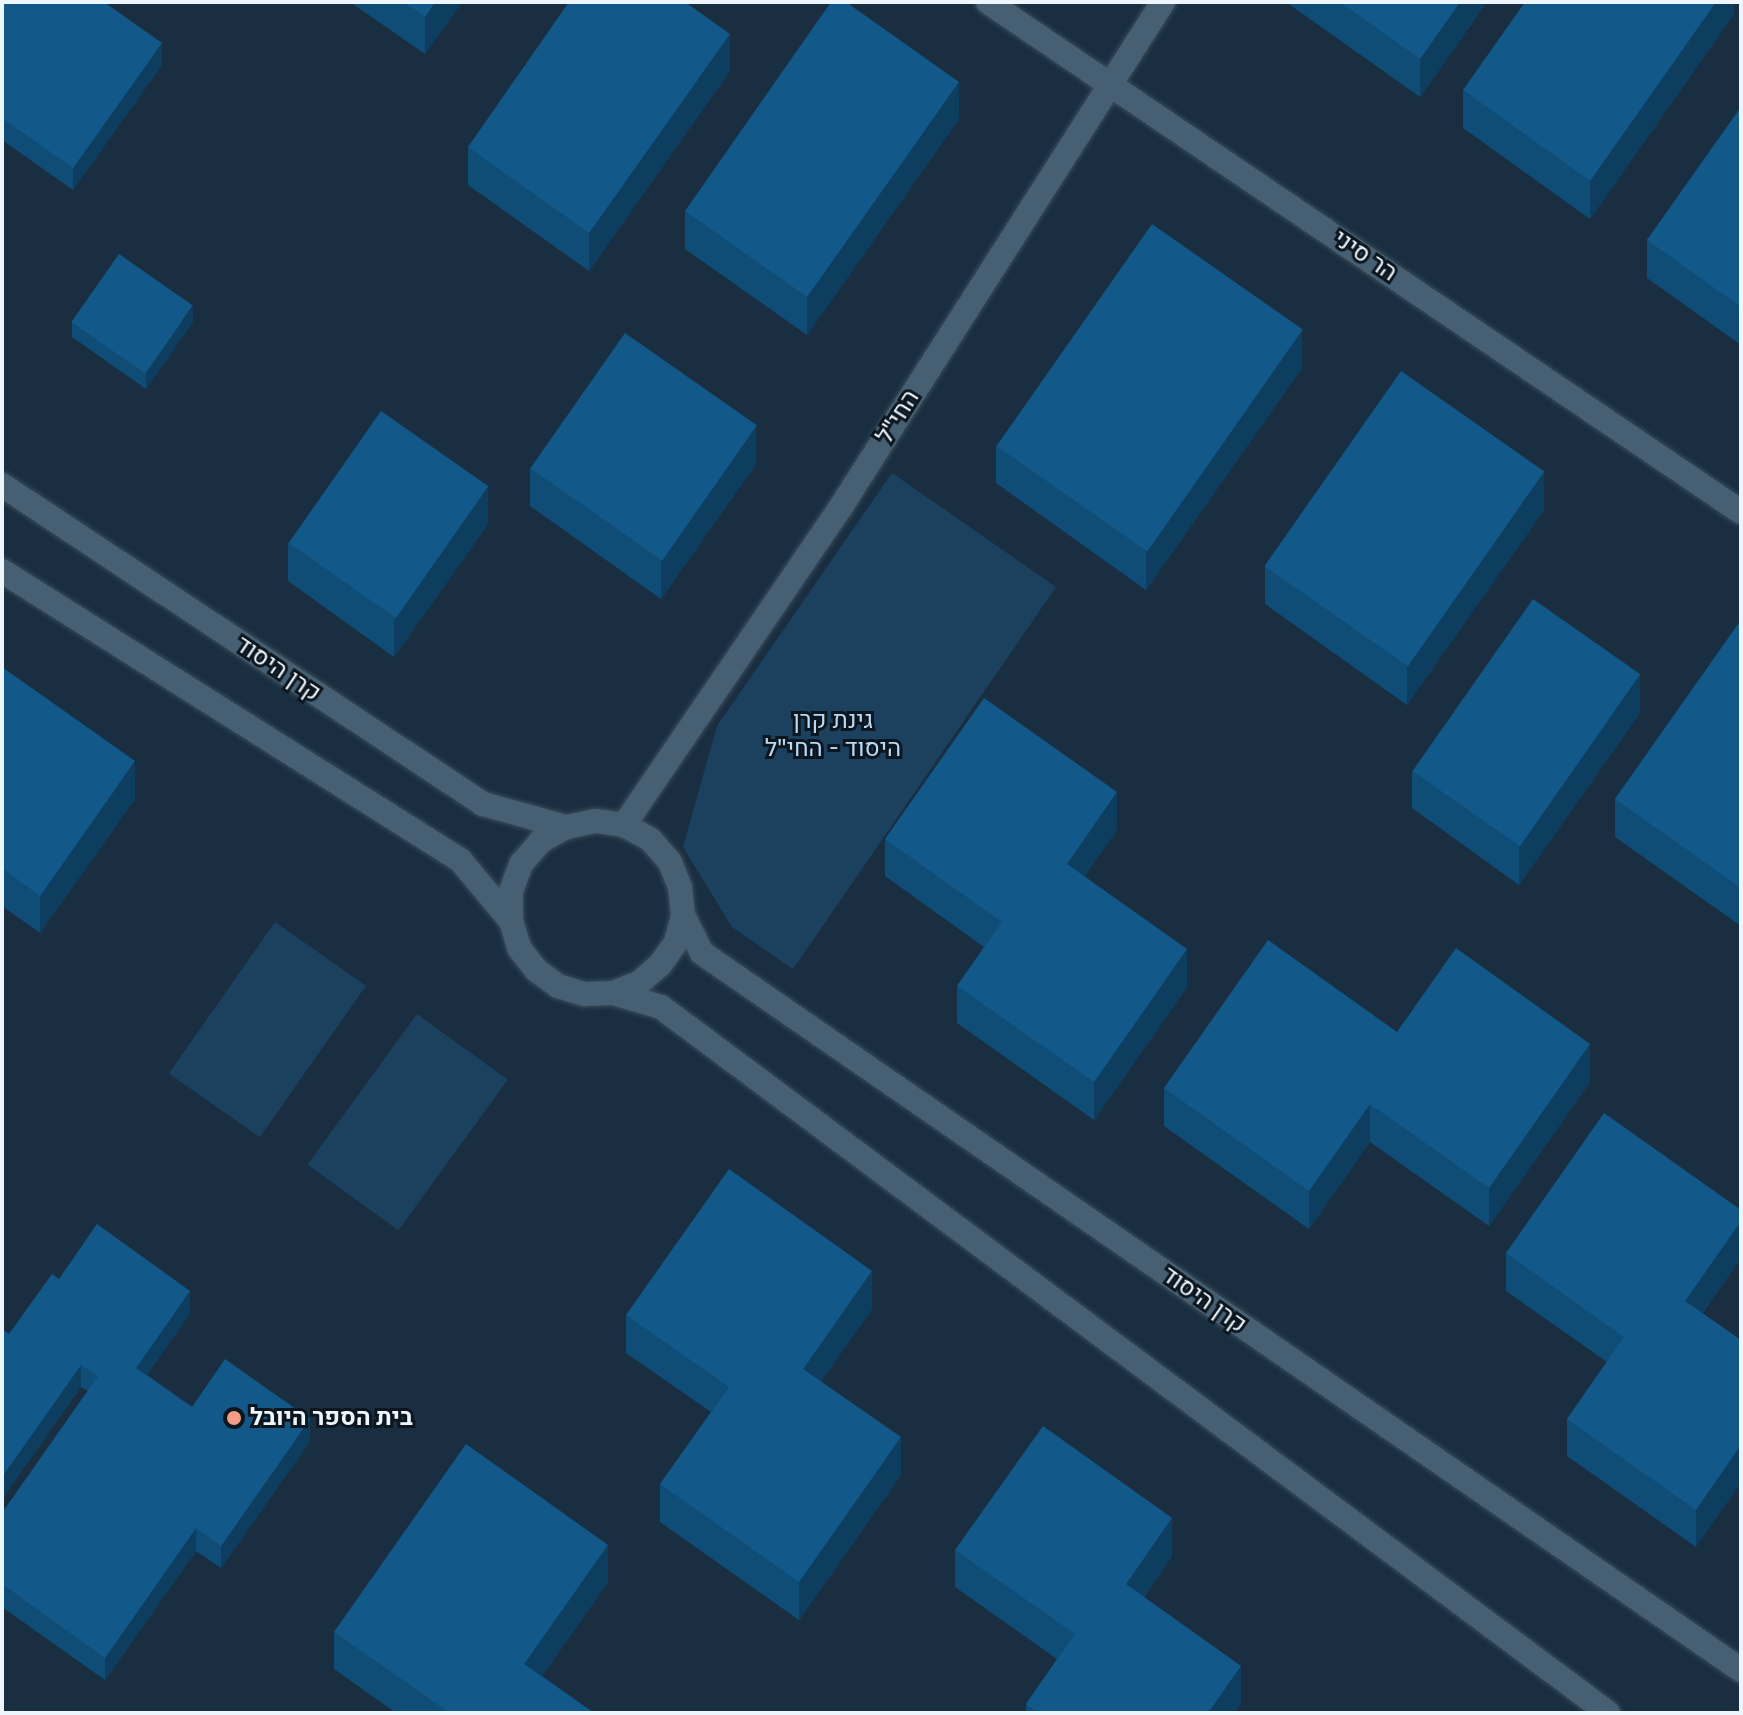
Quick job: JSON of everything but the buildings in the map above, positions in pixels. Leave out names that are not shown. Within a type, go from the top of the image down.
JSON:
[{"type":"street","name":"הר סיני","points":[[988,2],[1109,81],[1741,512]]},
{"type":"street","name":"החי\"ל","points":[[624,825],[844,502],[1109,81],[1163,2]]},
{"type":"street","name":"קרן היסוד","points":[[2,485],[483,804],[566,827]]},
{"type":"street","points":[[2,571],[460,860],[511,921]]},
{"type":"street","points":[[613,993],[639,983],[660,965],[676,942],[683,915],[680,887],[670,862],[650,839],[624,825],[595,821],[566,827],[541,841],[521,864],[511,892],[511,921],[519,948],[547,978],[558,986],[585,994],[613,993],[661,1007],[1608,1713]]},
{"type":"street","name":"קרן היסוד","points":[[683,915],[702,953],[1741,1670]]},
{"type":"green space","name":"גינת קרן היסוד - החי\"ל","points":[[892,473],[1056,587],[793,969],[732,927],[683,847],[717,726]]},
{"type":"green space","points":[[275,922],[366,986],[260,1137],[169,1074]]},
{"type":"green space","points":[[417,1014],[508,1080],[398,1230],[308,1164]]},
{"type":"place","name":"בית הספר היובל","points":[[234,1418]]}]
